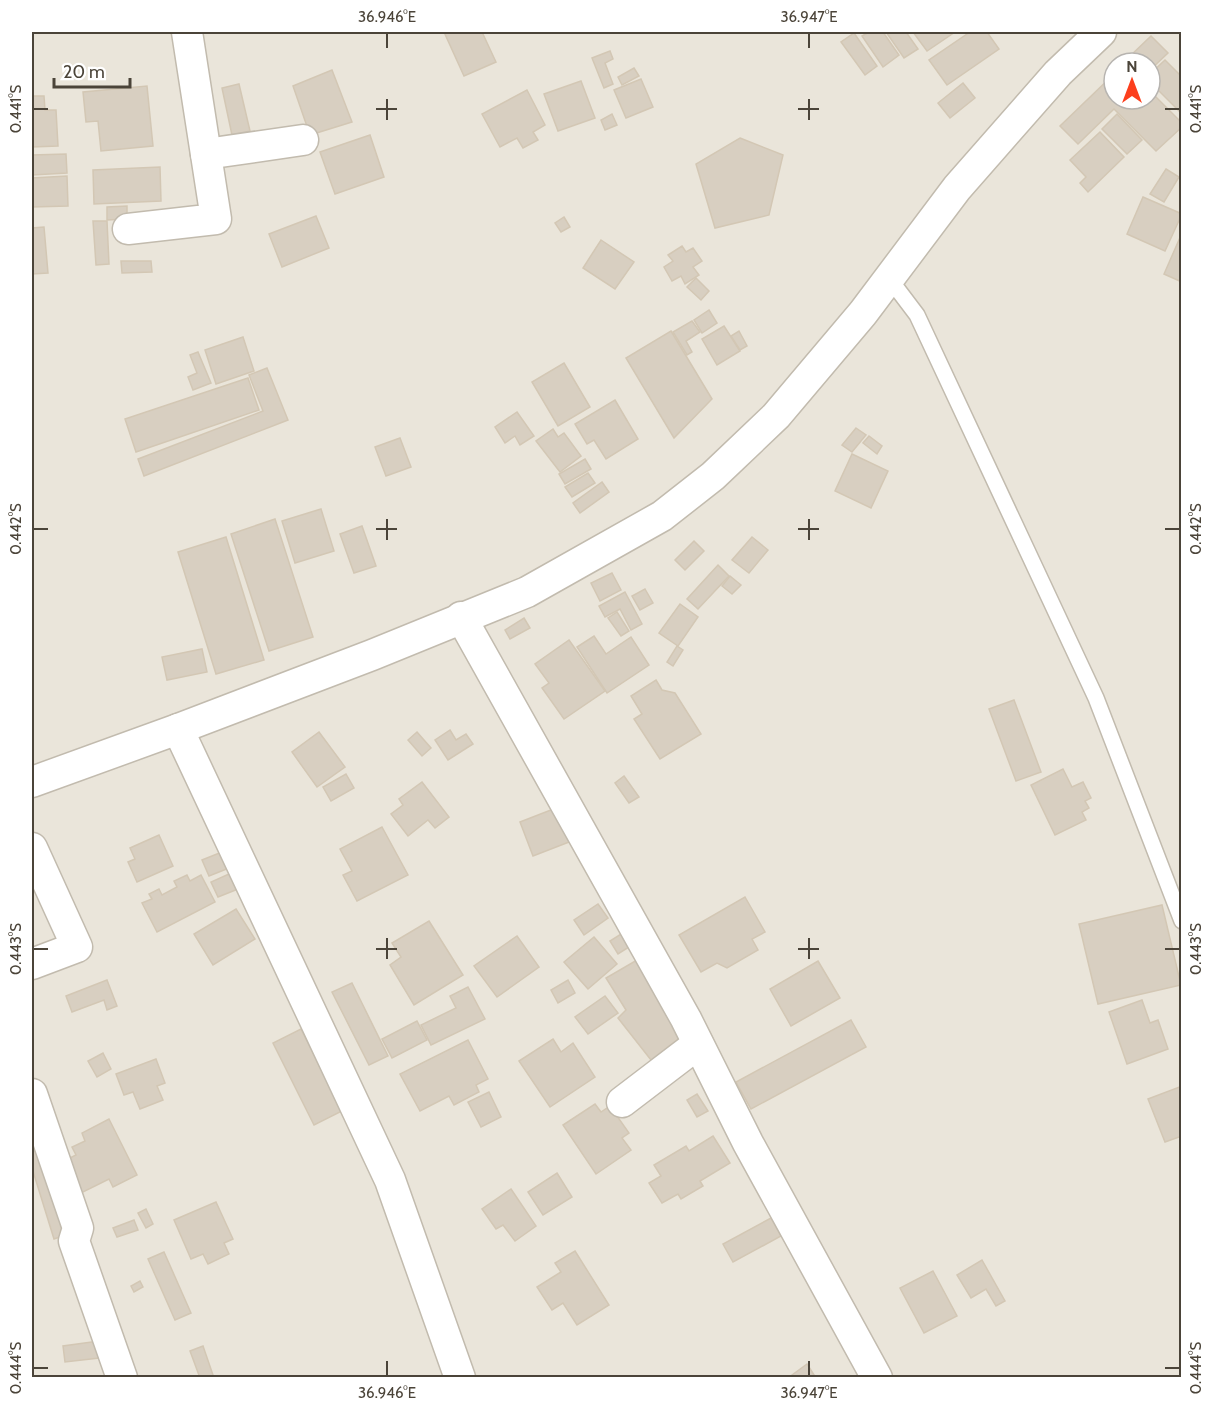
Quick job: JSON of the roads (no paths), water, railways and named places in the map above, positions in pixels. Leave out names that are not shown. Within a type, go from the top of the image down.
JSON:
[{"type":"street","points":[[129,229],[216,219],[187,32]]},
{"type":"street","points":[[32,782],[372,655],[527,592],[662,516],[713,476],[776,416],[863,313],[957,188],[1058,73],[1101,32]]},
{"type":"street","points":[[206,154],[303,140]]},
{"type":"street","points":[[461,617],[698,1044],[748,1143],[877,1377]]},
{"type":"street","points":[[178,729],[390,1180],[460,1377]]},
{"type":"street","points":[[32,848],[77,947],[32,964]]},
{"type":"street","points":[[622,1102],[698,1044]]},
{"type":"street","points":[[32,1094],[78,1228],[74,1241],[122,1377]]},
{"type":"lane","points":[[889,278],[917,315],[1096,698],[1182,921]]}]
